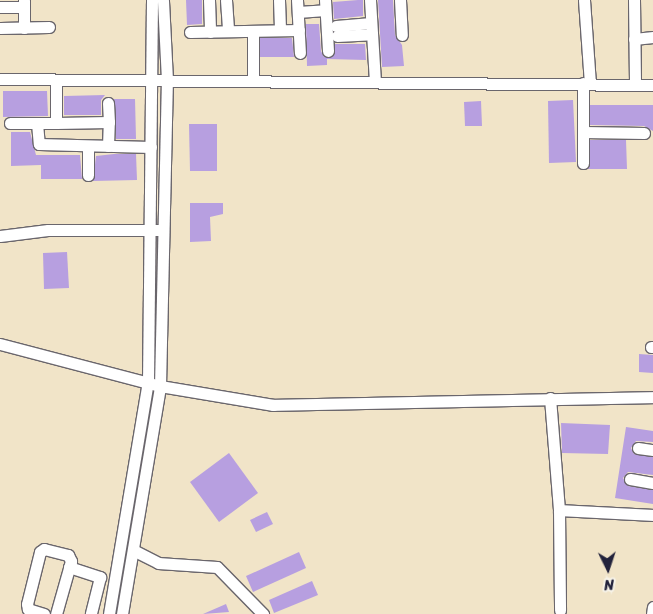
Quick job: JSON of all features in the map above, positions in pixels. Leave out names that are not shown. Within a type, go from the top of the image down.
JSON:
[{"type":"street","points":[[122,614],[160,386],[156,230],[150,147],[153,80],[152,0]]},
{"type":"street","points":[[109,614],[148,382],[156,230],[167,80],[164,0]]},
{"type":"street","points":[[209,0],[210,32]]},
{"type":"street","points":[[226,0],[228,31]]},
{"type":"street","points":[[279,0],[280,30]]},
{"type":"street","points":[[370,0],[375,82]]},
{"type":"street","points":[[400,0],[402,35]]},
{"type":"street","points":[[582,163],[586,83],[584,0]]},
{"type":"street","points":[[634,0],[635,85]]},
{"type":"street","points":[[0,7],[24,3],[24,28]]},
{"type":"street","points":[[300,53],[298,6],[325,5],[328,51]]},
{"type":"street","points":[[0,28],[49,27]]},
{"type":"street","points":[[336,31],[372,28]]},
{"type":"street","points":[[190,32],[299,30]]},
{"type":"street","points":[[253,31],[253,81]]},
{"type":"street","points":[[634,38],[653,38]]},
{"type":"street","points":[[0,79],[653,85]]},
{"type":"street","points":[[56,80],[56,123]]},
{"type":"street","points":[[108,102],[108,146]]},
{"type":"street","points":[[10,123],[108,122]]},
{"type":"street","points":[[37,123],[40,145],[150,147]]},
{"type":"street","points":[[583,132],[644,133]]},
{"type":"street","points":[[88,146],[88,175]]},
{"type":"street","points":[[0,236],[48,230],[156,230]]},
{"type":"street","points":[[0,344],[160,386],[273,405],[653,397]]},
{"type":"street","points":[[550,398],[559,510],[560,610]]},
{"type":"street","points":[[638,448],[653,450]]},
{"type":"street","points":[[630,479],[653,482]]},
{"type":"street","points":[[559,510],[653,515]]},
{"type":"street","points":[[44,614],[27,606],[40,552],[44,549],[68,555],[69,567],[56,614]]},
{"type":"street","points":[[133,550],[158,563],[217,567],[263,614]]},
{"type":"street","points":[[69,567],[100,577],[91,614]]},
{"type":"street","points":[[652,614],[653,607]]},
{"type":"building","points":[[186,0],[202,0],[202,24],[187,25]]},
{"type":"building","points":[[363,0],[363,16],[334,19],[333,2]]},
{"type":"building","points":[[378,0],[393,0],[395,35],[402,45],[404,66],[382,67]]},
{"type":"building","points":[[306,24],[319,24],[321,51],[324,57],[334,55],[335,44],[365,44],[366,60],[327,59],[327,65],[307,66]]},
{"type":"building","points":[[260,38],[292,38],[294,57],[260,57]]},
{"type":"building","points":[[3,91],[47,91],[48,116],[3,117]]},
{"type":"building","points":[[105,95],[101,100],[101,115],[64,115],[64,96]]},
{"type":"building","points":[[114,99],[135,99],[136,139],[116,139]]},
{"type":"building","points":[[573,100],[576,162],[549,163],[548,101]]},
{"type":"building","points":[[481,101],[482,126],[465,126],[464,102]]},
{"type":"building","points":[[590,105],[653,105],[653,131],[644,126],[590,125]]},
{"type":"building","points":[[189,124],[217,124],[217,171],[190,171]]},
{"type":"building","points":[[11,132],[30,132],[36,155],[80,155],[82,179],[41,179],[41,165],[11,166]]},
{"type":"building","points":[[590,140],[626,140],[627,169],[587,169],[590,163]]},
{"type":"building","points":[[136,154],[137,180],[93,181],[96,156]]},
{"type":"building","points":[[190,203],[223,203],[223,214],[210,217],[211,241],[190,242]]},
{"type":"building","points":[[67,252],[69,288],[44,289],[43,253]]},
{"type":"building","points":[[639,354],[653,355],[653,373],[639,372]]},
{"type":"building","points":[[561,423],[610,425],[608,454],[562,453]]},
{"type":"building","points":[[626,427],[653,431],[653,442],[636,441],[631,448],[634,454],[653,457],[653,475],[628,472],[623,478],[628,486],[653,490],[653,504],[615,498]]},
{"type":"building","points":[[229,453],[258,493],[219,522],[190,482]]},
{"type":"building","points":[[267,512],[273,524],[256,532],[250,520]]},
{"type":"building","points":[[299,552],[306,568],[253,592],[246,576]]},
{"type":"building","points":[[312,581],[318,595],[274,613],[269,600]]},
{"type":"building","points":[[226,604],[229,612],[203,614]]}]
